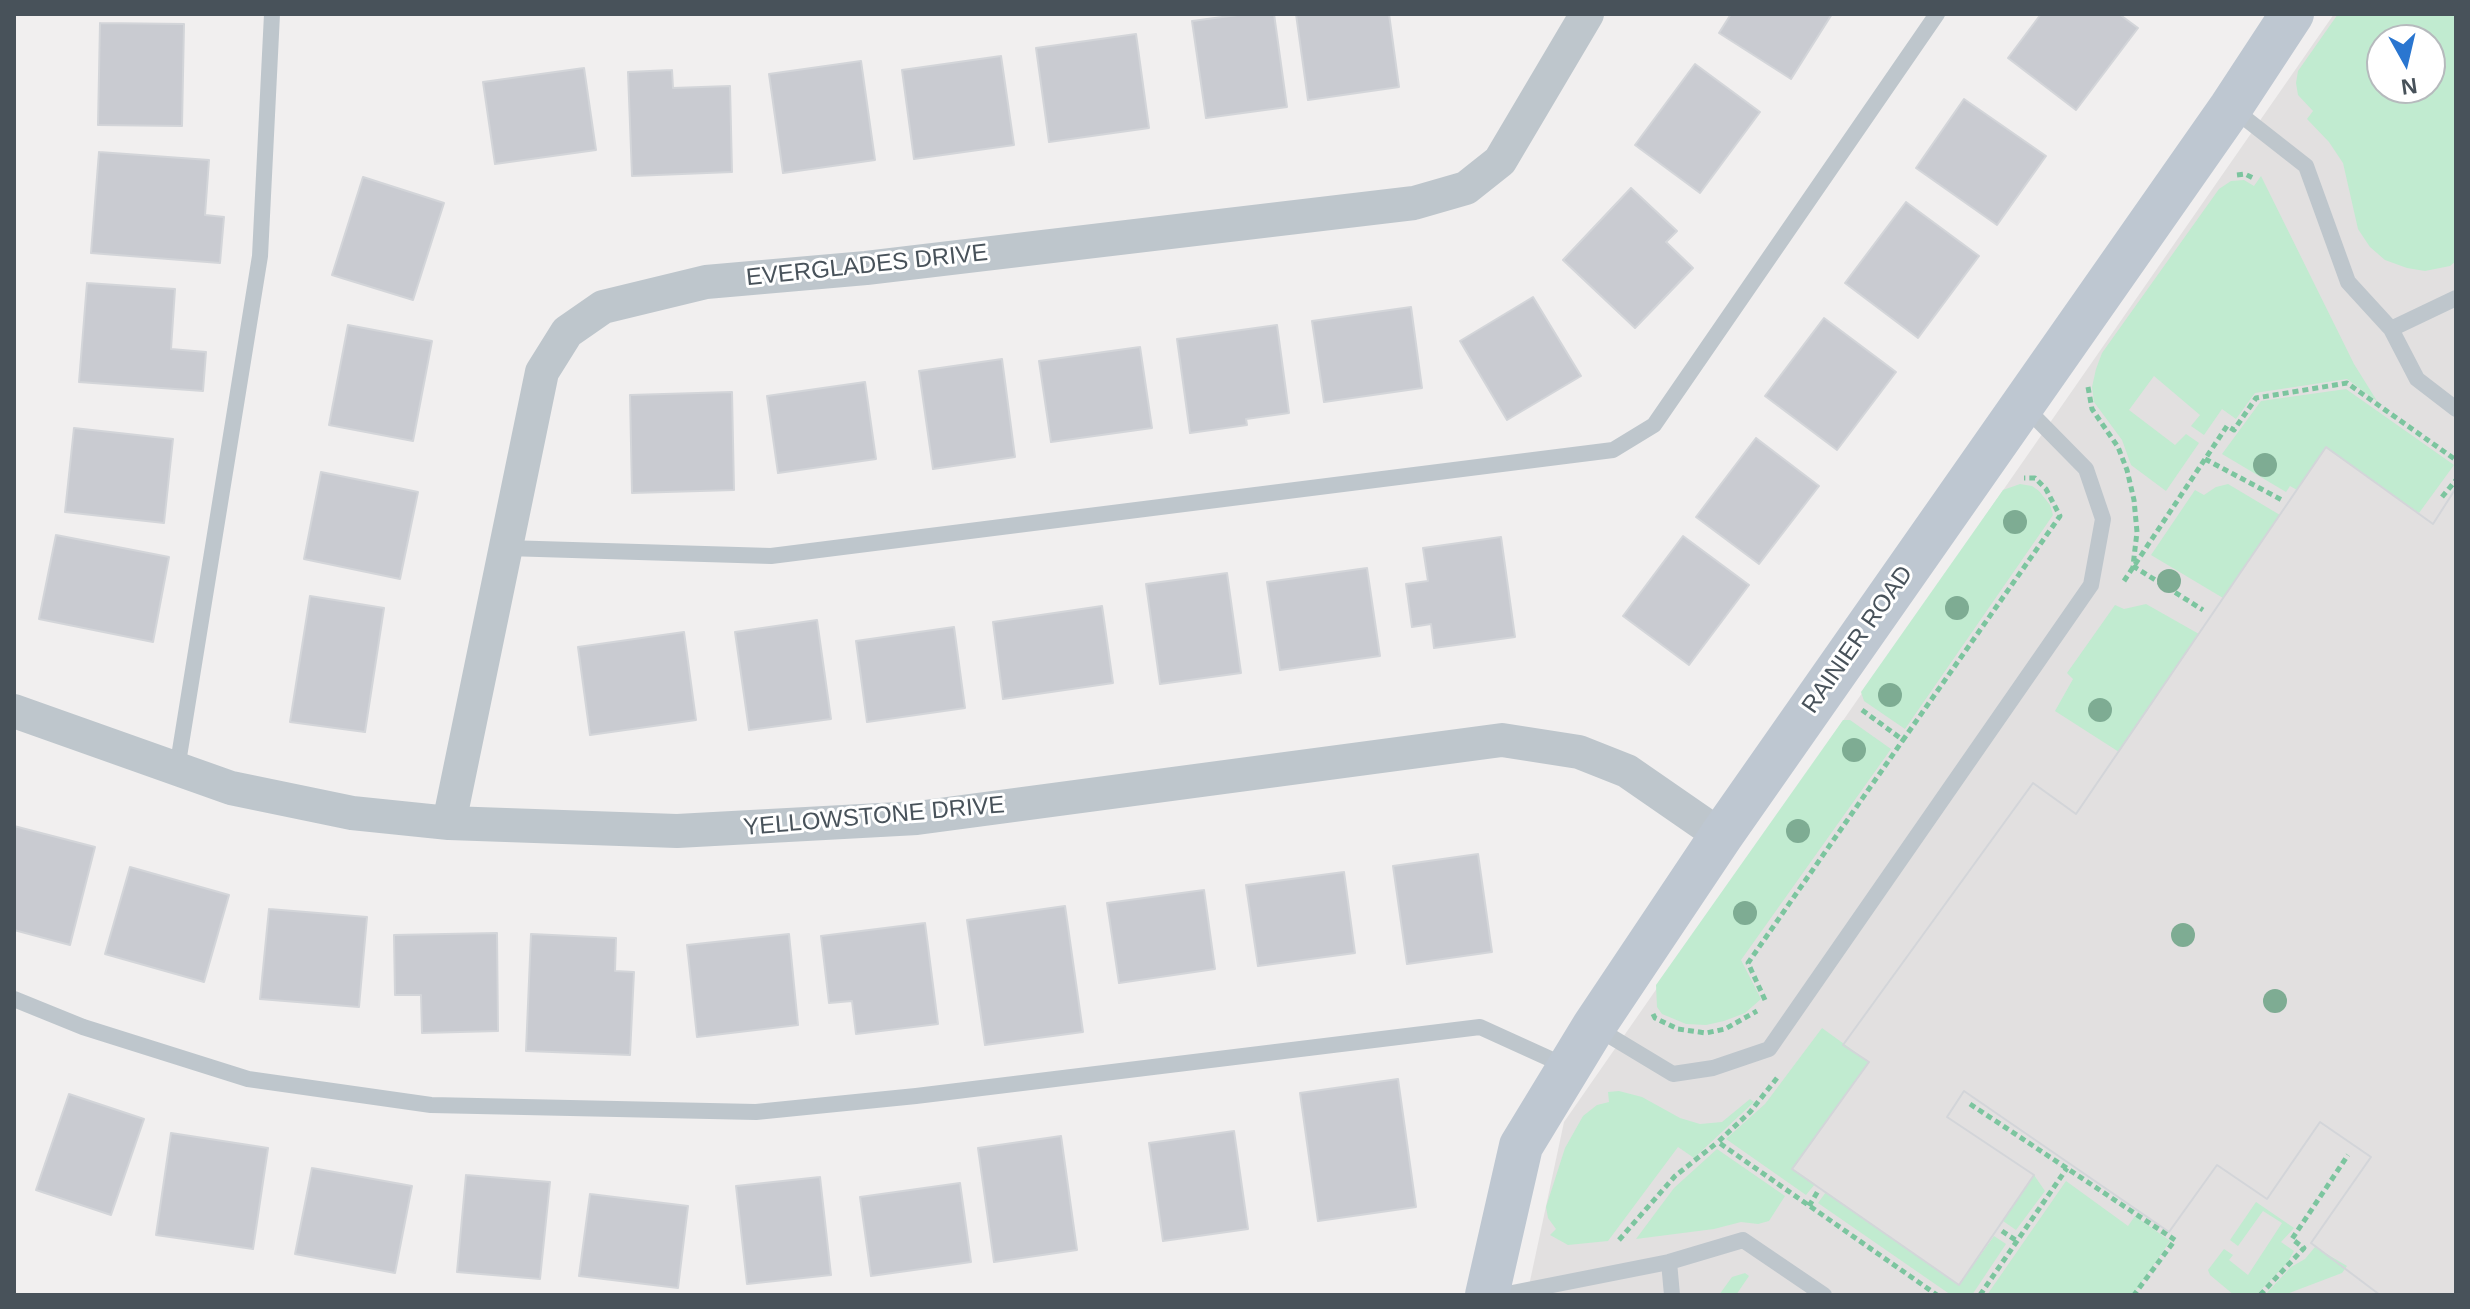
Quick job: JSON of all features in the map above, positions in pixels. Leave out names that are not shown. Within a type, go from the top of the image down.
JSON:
[{"type":"street","name":"EVERGLADES DRIVE","points":[[449,823],[542,372],[567,332],[603,307],[706,282],[866,268],[1414,203],[1466,188],[1500,161],[1587,14]]},
{"type":"street","name":"RAINIER ROAD","points":[[1487,1295],[1521,1146],[1594,1026],[1721,836],[2231,107],[2292,14]]},
{"type":"street","name":"YELLOWSTONE DRIVE","points":[[14,711],[231,788],[352,813],[449,823],[677,831],[917,818],[1502,740],[1579,752],[1627,771],[1721,836]]},
{"type":"lane","points":[[177,769],[260,256],[272,14]]},
{"type":"lane","points":[[506,548],[771,556],[1613,450],[1654,425],[1937,14]]},
{"type":"lane","points":[[2231,107],[2306,166],[2348,282],[2391,329],[2417,379],[2456,409]]},
{"type":"lane","points":[[2391,329],[2456,298]]},
{"type":"lane","points":[[1594,1026],[1673,1074],[1713,1068],[1769,1049],[2091,585],[2103,519],[2086,469],[2023,405]]},
{"type":"lane","points":[[14,999],[83,1027],[248,1079],[431,1105],[756,1112],[932,1095],[1480,1027],[1569,1067]]},
{"type":"lane","points":[[1502,1295],[1669,1262],[1743,1240],[1824,1295]]},
{"type":"lane","points":[[1669,1262],[1672,1295]]},
{"type":"path","points":[[2228,176],[2245,174],[2255,179]]},
{"type":"path","points":[[2087,376],[2092,409],[2118,447],[2127,470],[2137,532],[2133,566]]},
{"type":"path","points":[[2117,592],[2227,426],[2234,430],[2256,398],[2347,383],[2456,460]]},
{"type":"path","points":[[2205,459],[2282,500]]},
{"type":"path","points":[[1651,1008],[1655,1018],[1678,1029],[1706,1033],[1725,1029],[1757,1011],[1766,999],[1748,963],[2060,516],[2046,489],[2035,478],[2019,477]]},
{"type":"path","points":[[2442,497],[2456,480]]},
{"type":"path","points":[[2133,566],[2203,610]]},
{"type":"path","points":[[1851,702],[1903,740]]},
{"type":"path","points":[[1617,1242],[1675,1176],[1750,1112],[1782,1072]]},
{"type":"path","points":[[1970,1104],[2175,1240],[2134,1295]]},
{"type":"path","points":[[1718,1142],[1937,1295]]},
{"type":"path","points":[[2260,1295],[2304,1248],[2292,1239],[2348,1155]]},
{"type":"path","points":[[1980,1295],[2067,1168]]},
{"type":"path","points":[[1809,1206],[1818,1191]]},
{"type":"path","points":[[2002,1231],[2017,1241]]},
{"type":"shaded area","points":[[2334,14],[2456,14],[2456,1295],[1527,1295],[1564,1122]]},
{"type":"green space","points":[[2338,14],[2456,14],[2456,261],[2450,266],[2425,271],[2385,260],[2370,247],[2358,229],[2343,163],[2329,142],[2307,119],[2313,111],[2298,95],[2298,71]]},
{"type":"green space","points":[[2261,176],[2354,364],[2377,401],[2347,379],[2255,393],[2236,419],[2222,409],[2204,435],[2191,426],[2200,415],[2154,376],[2129,410],[2175,445],[2186,434],[2199,443],[2166,491],[2131,465],[2122,440],[2094,402],[2092,387],[2096,369],[2102,353],[2219,189],[2231,181],[2244,180],[2254,186]]},
{"type":"green space","points":[[2346,389],[2454,465],[2419,513],[2326,448],[2297,490],[2290,486],[2286,492],[2222,454],[2261,401]]},
{"type":"green space","points":[[2020,484],[2039,491],[2050,505],[2053,515],[1905,729],[1864,701],[1861,692],[2003,490]]},
{"type":"green space","points":[[2228,484],[2280,515],[2223,598],[2151,555],[2195,490],[2204,495]]},
{"type":"green space","points":[[2146,604],[2199,634],[2119,752],[2055,711],[2073,679],[2067,673],[2115,605],[2124,609]]},
{"type":"green space","points":[[1843,720],[1850,720],[1891,749],[1741,960],[1761,999],[1745,1013],[1706,1025],[1686,1024],[1662,1014],[1657,1007],[1656,985]]},
{"type":"green space","points":[[1822,1028],[1869,1062],[1793,1169],[1815,1184],[1806,1195],[1726,1139],[1765,1104]]},
{"type":"green space","points":[[1619,1091],[1642,1097],[1680,1118],[1700,1124],[1722,1122],[1750,1099],[1754,1102],[1694,1158],[1678,1147],[1608,1241],[1568,1245],[1550,1235],[1556,1229],[1548,1218],[1546,1207],[1565,1148],[1583,1116],[1597,1105],[1609,1102],[1608,1092]]},
{"type":"green space","points":[[1717,1149],[1785,1196],[1769,1221],[1758,1224],[1741,1222],[1714,1229],[1636,1239],[1674,1188]]},
{"type":"green space","points":[[2034,1175],[2045,1191],[2016,1230],[2003,1221]]},
{"type":"green space","points":[[2066,1181],[2128,1226],[2135,1216],[2170,1241],[2133,1295],[1987,1295]]},
{"type":"green space","points":[[1826,1192],[1959,1285],[1994,1236],[2006,1244],[1972,1295],[1951,1295],[1818,1203]]},
{"type":"green space","points":[[2256,1202],[2294,1228],[2281,1242],[2294,1251],[2287,1263],[2256,1295],[2234,1295],[2208,1270],[2224,1249],[2233,1255],[2229,1260],[2248,1275],[2282,1223],[2263,1211],[2238,1246],[2230,1240]]},
{"type":"green space","points":[[2315,1247],[2347,1266],[2342,1273],[2284,1295],[2265,1295],[2291,1267],[2305,1259]]},
{"type":"green space","points":[[1745,1273],[1749,1276],[1736,1295],[1719,1295],[1732,1277]]},
{"type":"building","points":[[1245,14],[1274,14],[1287,107],[1206,118],[1192,21]]},
{"type":"building","points":[[1296,14],[1389,14],[1399,87],[1308,100]]},
{"type":"building","points":[[1731,14],[1832,14],[1791,79],[1719,33]]},
{"type":"building","points":[[2041,14],[2119,14],[2138,28],[2076,110],[2008,58]]},
{"type":"building","points":[[100,23],[184,24],[182,126],[98,125]]},
{"type":"building","points":[[1136,34],[1149,128],[1049,142],[1036,48]]},
{"type":"building","points":[[1001,56],[1014,145],[914,159],[902,70]]},
{"type":"building","points":[[861,61],[875,160],[783,173],[769,74]]},
{"type":"building","points":[[1695,64],[1760,112],[1700,193],[1635,145]]},
{"type":"building","points":[[584,68],[596,150],[495,164],[483,82]]},
{"type":"building","points":[[672,70],[673,88],[730,86],[732,172],[632,176],[628,72]]},
{"type":"building","points":[[1964,99],[2046,156],[1997,225],[1916,168]]},
{"type":"building","points":[[99,152],[209,160],[205,215],[224,217],[220,263],[91,253]]},
{"type":"building","points":[[363,177],[444,203],[413,300],[332,275]]},
{"type":"building","points":[[1631,188],[1677,231],[1666,242],[1693,268],[1635,328],[1563,260]]},
{"type":"building","points":[[1906,202],[1979,256],[1918,338],[1845,283]]},
{"type":"building","points":[[87,283],[175,289],[171,349],[206,352],[203,391],[79,382]]},
{"type":"building","points":[[1533,297],[1581,376],[1507,420],[1460,341]]},
{"type":"building","points":[[1411,307],[1422,388],[1324,402],[1312,321]]},
{"type":"building","points":[[1824,318],[1896,372],[1837,450],[1765,396]]},
{"type":"building","points":[[348,325],[432,341],[413,441],[329,425]]},
{"type":"building","points":[[1277,325],[1289,413],[1246,419],[1247,425],[1190,433],[1177,339]]},
{"type":"building","points":[[1140,347],[1152,428],[1051,442],[1039,361]]},
{"type":"building","points":[[1002,359],[1015,457],[933,469],[919,371]]},
{"type":"building","points":[[865,382],[876,459],[778,473],[767,396]]},
{"type":"building","points":[[732,392],[734,490],[632,493],[630,395]]},
{"type":"building","points":[[74,428],[173,439],[164,523],[65,512]]},
{"type":"building","points":[[1756,438],[1819,486],[1759,564],[1696,517]]},
{"type":"building","points":[[2326,447],[2433,524],[2456,488],[2456,1295],[2380,1295],[2311,1243],[2371,1157],[2320,1122],[2267,1199],[2217,1165],[2169,1232],[1964,1091],[1947,1117],[2034,1175],[1959,1285],[1792,1169],[1869,1062],[1843,1045],[2033,783],[2076,814]]},
{"type":"building","points":[[2326,447],[2433,524],[2456,488],[2456,1295],[2380,1295],[2311,1243],[2371,1157],[2320,1122],[2267,1199],[2217,1165],[2169,1232],[1964,1091],[1947,1117],[2034,1175],[1959,1285],[1792,1169],[1869,1062],[1843,1045],[2033,783],[2076,814]]},
{"type":"building","points":[[321,472],[418,492],[400,579],[304,559]]},
{"type":"building","points":[[56,535],[169,557],[153,642],[39,619]]},
{"type":"building","points":[[1683,536],[1749,585],[1689,665],[1623,616]]},
{"type":"building","points":[[1501,537],[1515,637],[1434,648],[1431,624],[1412,627],[1406,584],[1428,581],[1423,548]]},
{"type":"building","points":[[1367,568],[1380,656],[1280,670],[1267,582]]},
{"type":"building","points":[[1227,573],[1241,673],[1160,684],[1146,584]]},
{"type":"building","points":[[310,596],[384,608],[365,732],[290,722]]},
{"type":"building","points":[[1102,606],[1113,683],[1003,699],[993,622]]},
{"type":"building","points":[[817,620],[831,719],[749,730],[735,632]]},
{"type":"building","points":[[954,627],[965,708],[867,722],[856,641]]},
{"type":"building","points":[[684,632],[696,720],[590,735],[578,647]]},
{"type":"building","points":[[14,826],[95,847],[70,945],[14,930]]},
{"type":"building","points":[[1478,854],[1492,952],[1407,964],[1393,866]]},
{"type":"building","points":[[130,867],[229,895],[204,982],[105,954]]},
{"type":"building","points":[[1344,872],[1355,953],[1258,966],[1246,885]]},
{"type":"building","points":[[1204,890],[1215,969],[1119,983],[1107,903]]},
{"type":"building","points":[[1065,906],[1083,1032],[985,1045],[967,920]]},
{"type":"building","points":[[269,909],[367,917],[359,1007],[260,999]]},
{"type":"building","points":[[925,923],[938,1024],[856,1034],[852,1001],[829,1003],[821,936]]},
{"type":"building","points":[[497,933],[498,1031],[422,1033],[421,995],[395,995],[394,935]]},
{"type":"building","points":[[531,934],[616,938],[615,971],[634,972],[630,1055],[526,1051]]},
{"type":"building","points":[[789,934],[798,1025],[697,1037],[687,945]]},
{"type":"building","points":[[1398,1079],[1416,1207],[1318,1221],[1300,1093]]},
{"type":"building","points":[[69,1094],[144,1119],[111,1215],[36,1190]]},
{"type":"building","points":[[1234,1131],[1248,1229],[1163,1241],[1149,1143]]},
{"type":"building","points":[[171,1133],[268,1148],[253,1249],[156,1235]]},
{"type":"building","points":[[1061,1136],[1077,1250],[994,1262],[978,1148]]},
{"type":"building","points":[[312,1168],[412,1186],[395,1273],[295,1254]]},
{"type":"building","points":[[466,1175],[550,1182],[540,1279],[457,1272]]},
{"type":"building","points":[[820,1177],[831,1275],[747,1284],[736,1186]]},
{"type":"building","points":[[960,1183],[971,1262],[871,1276],[860,1197]]},
{"type":"building","points":[[590,1194],[688,1206],[678,1288],[579,1276]]}]
